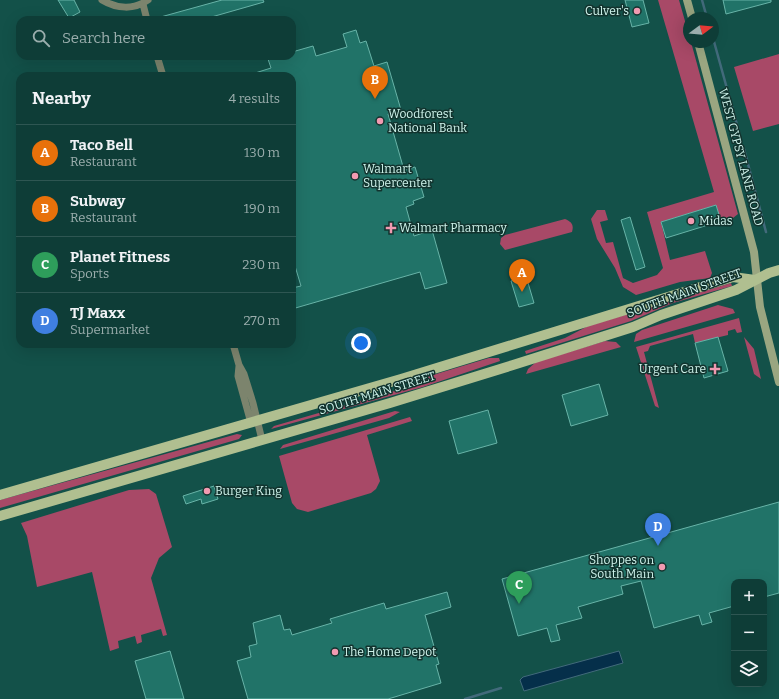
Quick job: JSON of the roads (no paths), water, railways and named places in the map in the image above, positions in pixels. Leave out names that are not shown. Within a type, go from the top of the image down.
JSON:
[{"type":"main road","points":[[687,0],[690,12]]},
{"type":"main road","name":"WEST GYPSY LANE ROAD","points":[[700,48],[754,252],[760,306],[779,382]]},
{"type":"main road","name":"SOUTH MAIN STREET","points":[[0,516],[390,403],[626,329],[661,315],[736,290],[779,270]]},
{"type":"main road","name":"SOUTH MAIN STREET","points":[[0,495],[393,382],[733,277],[756,280]]},
{"type":"street","points":[[102,0],[120,7],[145,2],[147,16]]},
{"type":"street","points":[[158,60],[162,72]]},
{"type":"street","points":[[234,348],[239,365],[244,374],[254,422],[262,440]]},
{"type":"water","points":[[619,651],[623,663],[524,691],[520,680],[523,677]]},
{"type":"waterway","points":[[702,0],[705,12]]},
{"type":"waterway","points":[[716,48],[739,132]]},
{"type":"waterway","points":[[744,149],[766,232]]},
{"type":"waterway","points":[[465,699],[501,688]]},
{"type":"place","name":"Culver's","points":[[637,11]]},
{"type":"place","name":"Subway","points":[[375,99]]},
{"type":"place","name":"Woodforest National Bank","points":[[380,121]]},
{"type":"place","name":"Walmart Supercenter","points":[[355,176]]},
{"type":"place","name":"Midas","points":[[691,221]]},
{"type":"place","name":"Walmart Pharmacy","points":[[391,228]]},
{"type":"place","name":"Taco Bell","points":[[522,292]]},
{"type":"place","name":"Urgent Care","points":[[715,369]]},
{"type":"place","name":"Burger King","points":[[207,491]]},
{"type":"place","name":"TJ Maxx","points":[[658,546]]},
{"type":"place","name":"Shoppes on South Main","points":[[662,567]]},
{"type":"place","name":"Planet Fitness","points":[[519,604]]},
{"type":"place","name":"The Home Depot","points":[[335,652]]}]
